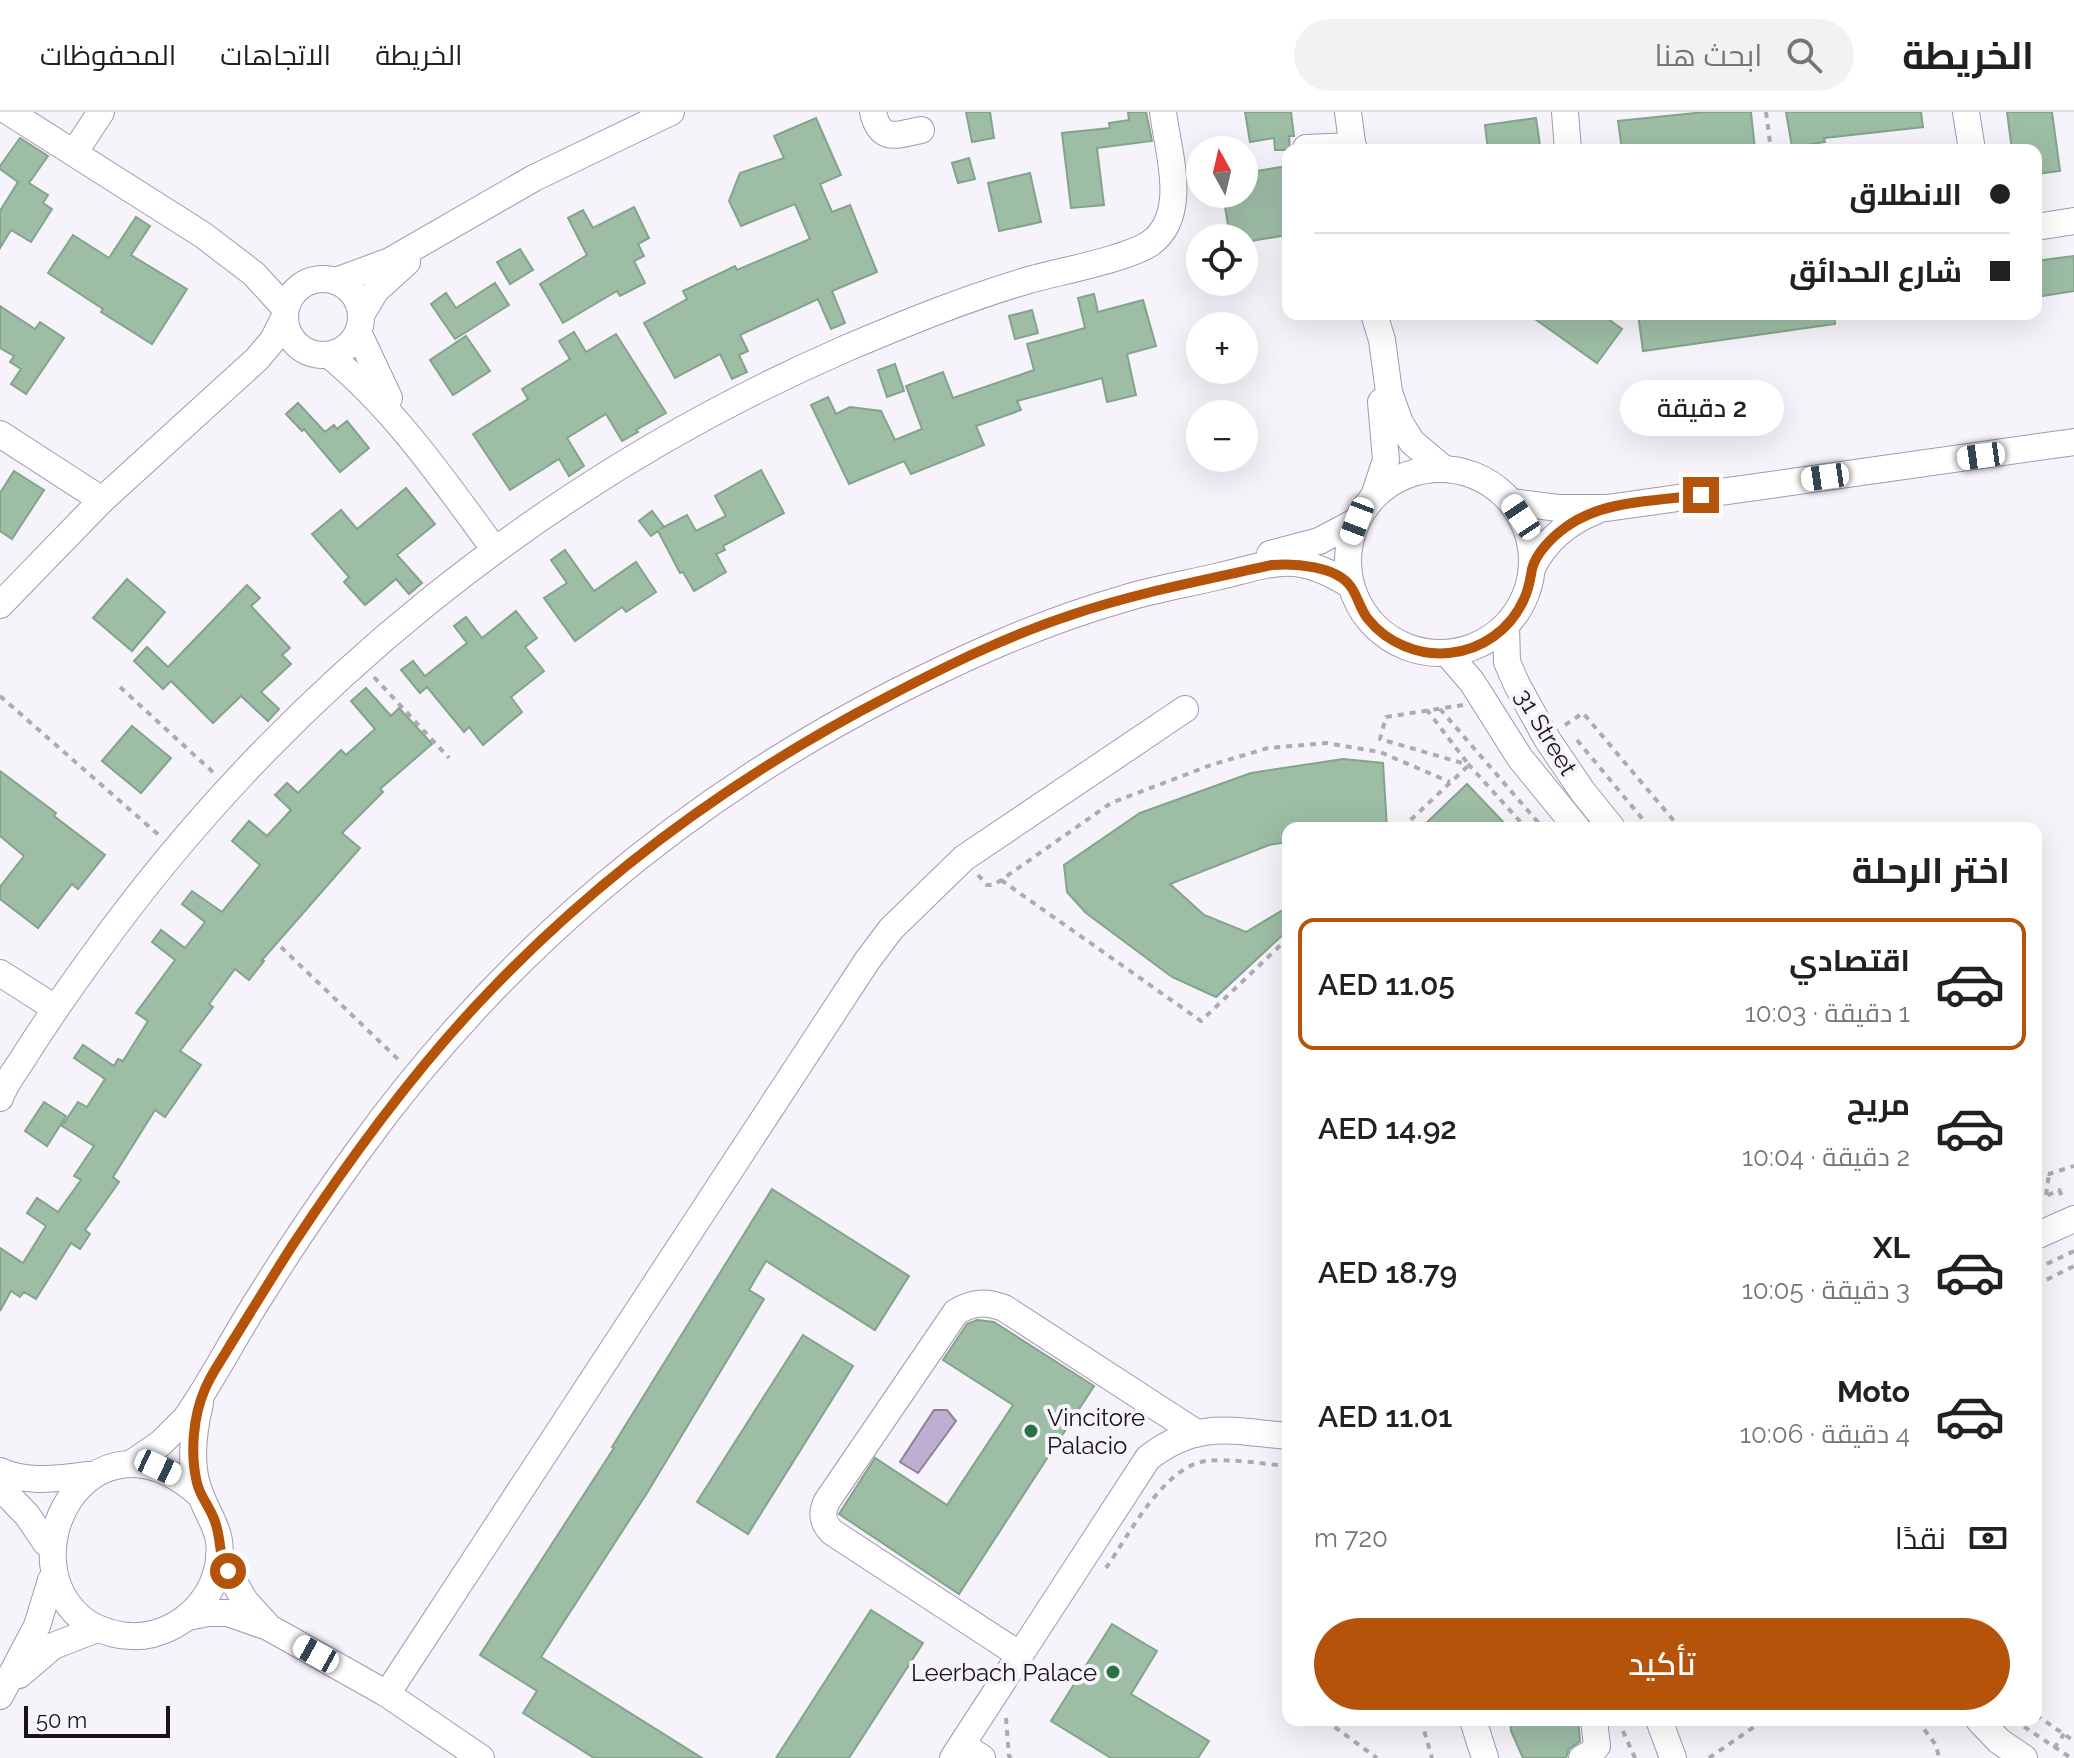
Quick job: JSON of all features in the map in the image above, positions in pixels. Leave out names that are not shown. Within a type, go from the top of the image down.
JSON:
[{"type":"street","points":[[9,112],[203,235],[254,274],[285,313],[286,327],[295,343],[320,354],[370,392],[408,433],[495,550]]},
{"type":"street","points":[[74,153],[101,112]]},
{"type":"street","points":[[0,605],[102,500],[211,403],[265,350],[292,294],[324,281],[377,267],[556,166],[671,112]]},
{"type":"street","points":[[873,112],[875,123],[886,134],[921,130]]},
{"type":"street","points":[[1,1095],[55,1008],[114,926],[229,787],[359,661],[432,598],[495,550],[626,462],[763,386],[935,312],[1024,282],[1134,252],[1152,242],[1166,226],[1173,207],[1163,112]]},
{"type":"street","points":[[1348,112],[1352,144]]},
{"type":"street","points":[[1565,112],[1568,144]]},
{"type":"street","points":[[1966,112],[1971,144]]},
{"type":"street","points":[[2042,226],[2074,221]]},
{"type":"street","points":[[211,403],[264,369],[346,347],[386,279],[451,227]]},
{"type":"street","points":[[203,235],[272,269],[351,291],[360,307],[360,324],[372,367],[408,433]]},
{"type":"street","points":[[1374,320],[1382,340],[1390,397],[1400,423],[1412,442],[1444,469]]},
{"type":"street","points":[[1374,320],[1372,337],[1386,449],[1383,472],[1374,496],[1357,521],[1347,552],[1350,585],[1357,603],[1380,632],[1412,649],[1447,653],[1475,647],[1506,626],[1523,602],[1532,568],[1547,544],[1568,525],[1607,508]]},
{"type":"street","points":[[0,434],[102,500]]},
{"type":"street","points":[[1511,502],[1558,508],[1607,508],[2074,442]]},
{"type":"street","points":[[1374,496],[1408,475],[1444,469],[1478,477],[1494,486],[1511,502],[1528,533],[1532,568]]},
{"type":"street","points":[[1165,588],[1189,573],[1319,541],[1357,521]]},
{"type":"street","points":[[132,1463],[174,1431],[205,1388],[308,1222],[415,1076],[486,994],[583,901],[654,844],[781,757],[851,715],[995,644],[1070,615],[1165,588],[1291,563],[1323,570],[1350,585]]},
{"type":"street","name":"31 Street","points":[[1506,626],[1507,662],[1517,685],[1547,739],[1607,822]]},
{"type":"street","name":"31 Street","points":[[1447,653],[1485,701],[1520,758],[1572,822]]},
{"type":"street","points":[[387,1694],[867,961],[891,929],[964,858],[997,833],[1185,709]]},
{"type":"street","points":[[0,973],[55,1008]]},
{"type":"street","points":[[2042,1231],[2074,1219]]},
{"type":"street","points":[[1020,1655],[832,1532],[823,1517],[827,1501],[956,1312],[971,1303],[987,1302],[1004,1308],[1195,1432]]},
{"type":"street","points":[[188,1617],[210,1589],[219,1556],[219,1536],[213,1517],[200,1495],[196,1478],[194,1442],[205,1388]]},
{"type":"street","points":[[965,1754],[1020,1655],[1148,1458],[1169,1441],[1195,1432],[1282,1436]]},
{"type":"street","points":[[200,1495],[181,1478],[158,1467],[132,1463],[110,1466],[76,1484],[58,1505],[46,1543],[51,1580],[69,1609],[97,1629],[116,1635],[155,1634],[188,1617],[208,1613],[228,1613],[268,1627],[387,1694],[481,1758]]},
{"type":"street","points":[[0,1471],[40,1480],[89,1475]]},
{"type":"street","points":[[0,1487],[27,1515],[46,1543]]},
{"type":"street","points":[[219,1556],[245,1601],[268,1627]]},
{"type":"street","points":[[2,1692],[37,1626],[51,1580]]},
{"type":"street","points":[[2,1692],[53,1646],[97,1629]]},
{"type":"street","points":[[1475,1726],[1485,1758]]},
{"type":"street","points":[[1582,1758],[1597,1746],[1600,1726]]},
{"type":"street","points":[[1663,1726],[1673,1758]]},
{"type":"street","points":[[1987,1726],[2024,1758]]},
{"type":"path","points":[[1766,112],[1770,144]]},
{"type":"path","points":[[359,661],[449,758]]},
{"type":"path","points":[[120,687],[229,787]]},
{"type":"path","points":[[0,696],[175,850]]},
{"type":"path","points":[[1469,765],[1380,739],[1386,717],[1485,701]]},
{"type":"path","points":[[1440,709],[1538,822]]},
{"type":"path","points":[[1427,710],[1469,765],[1521,822]]},
{"type":"path","points":[[1547,739],[1583,713],[1675,822]]},
{"type":"path","points":[[1575,737],[1645,822]]},
{"type":"path","points":[[964,858],[987,885],[994,885],[1111,803],[1211,765],[1268,748],[1327,743],[1380,752],[1450,782]]},
{"type":"path","points":[[1408,822],[1469,765]]},
{"type":"path","points":[[1640,822],[1643,819]]},
{"type":"path","points":[[1001,880],[1201,1021],[1282,944]]},
{"type":"path","points":[[281,947],[415,1076]]},
{"type":"path","points":[[2042,1172],[2049,1174],[2074,1166]]},
{"type":"path","points":[[2046,1196],[2049,1174]]},
{"type":"path","points":[[2042,1266],[2074,1251]]},
{"type":"path","points":[[2042,1282],[2074,1266]]},
{"type":"path","points":[[1104,1571],[1157,1493],[1181,1471],[1205,1461],[1282,1466]]},
{"type":"path","points":[[1006,1714],[1011,1758]]},
{"type":"path","points":[[2042,1719],[2074,1741]]},
{"type":"path","points":[[1333,1726],[1377,1758]]},
{"type":"path","points":[[1423,1726],[1432,1758]]},
{"type":"path","points":[[1606,1726],[1635,1758]]},
{"type":"path","points":[[1709,1758],[1755,1726]]},
{"type":"path","points":[[1922,1726],[1936,1745],[1939,1758]]},
{"type":"path","points":[[2054,1748],[2064,1734]]},
{"type":"path","points":[[2005,1740],[2054,1748],[2071,1758]]},
{"type":"shaded area","points":[[934,1410],[947,1410],[956,1421],[918,1473],[900,1462]]},
{"type":"building","points":[[966,112],[990,112],[994,138],[972,142]]},
{"type":"building","points":[[1128,112],[1146,112],[1152,141],[1097,148],[1104,205],[1071,208],[1062,133],[1110,128],[1109,123],[1129,120]]},
{"type":"building","points":[[1245,112],[1291,112],[1294,136],[1289,136],[1290,144],[1282,144],[1282,150],[1275,150],[1274,138],[1258,141],[1258,136],[1249,136]]},
{"type":"building","points":[[1705,112],[1751,112],[1754,144],[1621,144],[1618,121]]},
{"type":"building","points":[[1786,112],[1921,112],[1923,127],[1824,138],[1825,142],[1812,144],[1791,144]]},
{"type":"building","points":[[2007,112],[2052,112],[2060,171],[2042,173],[2042,144],[2011,144]]},
{"type":"building","points":[[816,118],[841,175],[820,184],[832,212],[850,205],[877,272],[832,291],[845,323],[831,329],[818,299],[740,335],[748,351],[739,355],[747,372],[732,379],[720,354],[675,378],[644,323],[687,299],[683,291],[735,266],[737,270],[810,239],[795,204],[741,226],[729,201],[740,173],[784,158],[774,136]]},
{"type":"building","points":[[1536,118],[1540,144],[1487,144],[1485,125]]},
{"type":"building","points":[[20,138],[48,156],[29,183],[48,195],[43,203],[52,209],[31,242],[11,230],[0,248],[0,211],[18,182],[0,166]]},
{"type":"building","points":[[969,158],[975,179],[958,183],[952,163]]},
{"type":"building","points":[[1282,167],[1282,236],[1258,240],[1258,224],[1228,224],[1225,208],[1258,208],[1258,171]]},
{"type":"building","points":[[1030,173],[1041,222],[999,231],[988,183]]},
{"type":"building","points":[[634,207],[649,238],[638,244],[644,256],[634,261],[645,283],[620,296],[617,291],[563,323],[540,284],[587,255],[568,218],[583,210],[593,228]]},
{"type":"building","points":[[136,217],[150,226],[131,255],[187,289],[152,344],[48,273],[73,235],[109,258]]},
{"type":"building","points":[[520,249],[533,270],[510,284],[497,262]]},
{"type":"building","points":[[2074,256],[2074,291],[2042,296],[2042,260]]},
{"type":"building","points":[[495,283],[509,305],[455,339],[431,304],[446,293],[456,308]]},
{"type":"building","points":[[1094,294],[1098,312],[1143,300],[1156,346],[1127,354],[1136,395],[1107,402],[1102,378],[1017,401],[1021,410],[976,426],[984,445],[911,474],[904,461],[849,484],[811,405],[828,397],[836,414],[850,407],[881,411],[895,440],[922,429],[906,386],[943,372],[953,398],[1034,370],[1027,344],[1085,328],[1078,298]]},
{"type":"building","points":[[0,306],[35,329],[40,322],[64,338],[26,394],[11,384],[21,369],[10,362],[14,356],[0,348]]},
{"type":"building","points":[[1032,310],[1038,333],[1015,339],[1009,316]]},
{"type":"building","points":[[1536,320],[1609,320],[1622,329],[1597,363]]},
{"type":"building","points":[[1639,320],[1835,320],[1835,324],[1643,351]]},
{"type":"building","points":[[574,332],[586,352],[616,334],[666,413],[622,441],[606,414],[567,438],[584,466],[569,476],[559,459],[510,490],[473,434],[528,399],[522,389],[570,359],[559,341]]},
{"type":"building","points":[[466,336],[490,371],[453,395],[430,360]]},
{"type":"building","points":[[895,364],[904,391],[887,397],[878,370]]},
{"type":"building","points":[[298,403],[325,432],[334,425],[337,429],[347,421],[369,448],[340,472],[304,429],[302,431],[286,414]]},
{"type":"building","points":[[761,470],[784,513],[723,546],[725,550],[716,554],[726,572],[694,591],[683,572],[680,573],[658,531],[651,536],[639,521],[652,511],[664,527],[687,515],[696,531],[726,516],[715,496]]},
{"type":"building","points":[[14,471],[44,490],[12,539],[0,531],[0,493]]},
{"type":"building","points":[[406,488],[435,524],[397,555],[422,583],[409,594],[396,579],[365,605],[344,582],[349,577],[312,534],[341,510],[357,529]]},
{"type":"building","points":[[565,550],[594,591],[636,562],[656,592],[626,612],[622,607],[575,641],[544,598],[567,583],[551,560]]},
{"type":"building","points":[[127,579],[165,612],[132,651],[93,618]]},
{"type":"building","points":[[247,585],[260,598],[251,606],[290,648],[282,655],[291,664],[261,692],[279,709],[268,721],[241,696],[213,723],[171,681],[163,689],[134,661],[147,647],[168,667]]},
{"type":"building","points":[[516,611],[537,638],[525,647],[544,671],[511,697],[522,712],[483,745],[469,727],[464,732],[427,687],[420,693],[401,670],[413,661],[425,676],[467,643],[454,626],[466,617],[482,638]]},
{"type":"building","points":[[366,688],[391,716],[399,708],[432,744],[380,789],[383,792],[342,833],[360,848],[262,960],[249,980],[235,969],[209,1004],[213,1007],[180,1051],[201,1065],[165,1117],[155,1110],[113,1177],[119,1182],[85,1230],[90,1234],[80,1249],[71,1243],[36,1299],[24,1292],[20,1297],[11,1291],[0,1311],[0,1248],[23,1263],[46,1226],[27,1213],[37,1198],[58,1212],[81,1180],[74,1176],[94,1146],[62,1126],[78,1102],[87,1107],[105,1079],[74,1058],[83,1045],[114,1066],[118,1059],[123,1061],[148,1021],[136,1013],[175,960],[152,942],[161,930],[185,948],[205,922],[182,904],[192,891],[222,912],[260,865],[232,841],[249,821],[267,836],[291,810],[275,795],[287,783],[298,793],[341,750],[346,755],[375,729],[351,701]]},
{"type":"building","points":[[132,726],[171,758],[141,793],[102,761]]},
{"type":"building","points":[[1343,759],[1383,763],[1387,822],[1282,822],[1282,843],[1269,845],[1170,884],[1204,915],[1246,932],[1282,911],[1282,936],[1216,997],[1172,977],[1086,913],[1067,892],[1064,865],[1140,813],[1251,773]]},
{"type":"building","points":[[0,771],[105,855],[78,889],[72,884],[38,928],[0,899],[0,887],[24,856],[0,836]]},
{"type":"building","points":[[1467,784],[1503,822],[1427,822]]},
{"type":"building","points":[[44,1102],[66,1116],[47,1146],[25,1131]]},
{"type":"building","points":[[772,1189],[909,1276],[875,1330],[766,1261],[749,1290],[764,1299],[647,1493],[541,1657],[702,1758],[594,1758],[523,1713],[537,1691],[480,1655],[614,1448]]},
{"type":"building","name":"Vincitore Palacio","points":[[977,1320],[994,1322],[1094,1386],[959,1594],[839,1514],[875,1458],[947,1505],[1013,1405],[943,1360],[967,1324]]},
{"type":"building","points":[[803,1335],[853,1366],[748,1534],[697,1502]]},
{"type":"building","points":[[871,1610],[923,1643],[849,1758],[776,1758]]},
{"type":"building","name":"Leerbach Palace","points":[[1112,1624],[1157,1651],[1131,1694],[1209,1741],[1198,1758],[1111,1758],[1051,1721]]},
{"type":"building","points":[[1511,1726],[1579,1726],[1580,1741],[1569,1749],[1566,1758],[1523,1758]]},
{"type":"place","name":"Vincitore Palacio","points":[[1031,1431]]},
{"type":"place","name":"Leerbach Palace","points":[[1113,1672]]},
{"type":"route","points":[[228,1571],[219,1556],[219,1536],[213,1517],[200,1495],[196,1478],[194,1442],[205,1388],[308,1222],[415,1076],[486,994],[534,947],[583,901],[654,844],[716,799],[851,715],[950,664],[1070,615],[1165,588],[1291,563],[1323,570],[1350,585],[1368,620],[1395,642],[1429,653],[1464,650],[1487,641],[1516,614],[1529,588],[1532,568],[1539,555],[1568,525],[1607,508],[1701,495]]}]
